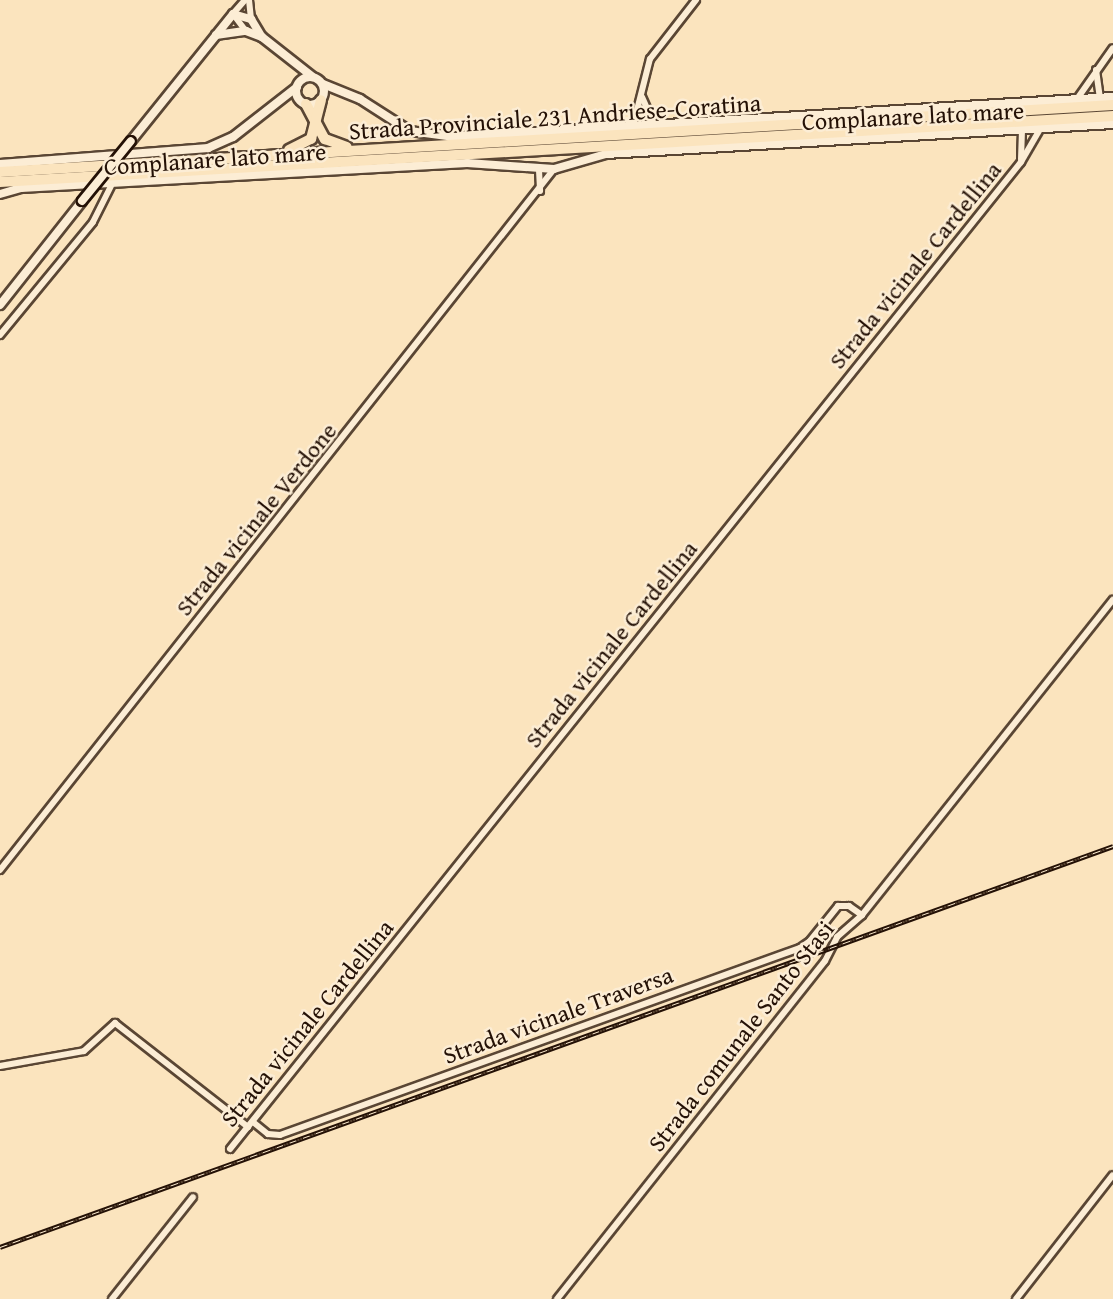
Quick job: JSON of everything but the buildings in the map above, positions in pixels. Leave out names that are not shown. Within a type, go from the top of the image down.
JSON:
[{"type":"highway","points":[[225,159],[299,148],[311,139],[317,124],[322,99]]},
{"type":"highway","points":[[303,102],[325,138],[337,146],[416,147]]},
{"type":"highway","name":"Strada Provinciale 231 Andriese-Coratina","points":[[0,172],[1113,105]]},
{"type":"highway","name":"Strada Provinciale 231 Andriese-Coratina","points":[[0,182],[1113,116]]},
{"type":"street","points":[[0,305],[216,34],[247,0]]},
{"type":"street","points":[[247,0],[251,19],[262,37]]},
{"type":"street","points":[[633,126],[650,58],[696,0]]},
{"type":"street","points":[[233,14],[251,19]]},
{"type":"street","points":[[233,14],[246,31]]},
{"type":"street","points":[[216,34],[246,31],[262,37],[323,84],[360,99],[403,128],[425,134],[453,136],[1113,97]]},
{"type":"street","points":[[1077,99],[1113,48]]},
{"type":"street","points":[[292,60],[303,102]]},
{"type":"street","points":[[1096,69],[1100,97]]},
{"type":"street","points":[[0,164],[203,149],[229,140],[298,85],[313,77]]},
{"type":"street","points":[[322,99],[323,84]]},
{"type":"street","points":[[281,99],[303,102],[344,94]]},
{"type":"street","points":[[642,96],[654,124]]},
{"type":"street","name":"Complanare lato mare","points":[[0,194],[21,188],[111,186],[467,163],[538,170],[554,169],[606,154],[1113,124]]},
{"type":"street","name":"Strada vicinale Cardellina","points":[[230,1149],[1021,162],[1041,128]]},
{"type":"street","name":"Strada vicinale Cardellina","points":[[1021,162],[1022,129]]},
{"type":"street","name":"Strada vicinale Verdone","points":[[0,870],[540,191],[554,169]]},
{"type":"street","points":[[538,170],[540,191]]},
{"type":"street","points":[[0,335],[93,222],[111,186]]},
{"type":"street","name":"Strada comunale Santo Stasi","points":[[557,1299],[825,961],[837,937],[862,915],[1113,600]]},
{"type":"street","name":"Strada vicinale Traversa","points":[[0,1066],[84,1051],[115,1023],[250,1124],[268,1134],[280,1135],[800,948],[810,941],[838,906],[849,906],[862,915]]},
{"type":"street","points":[[1016,1299],[1113,1175]]},
{"type":"street","points":[[112,1299],[193,1197]]},
{"type":"railway","points":[[0,1247],[1113,846]]}]
